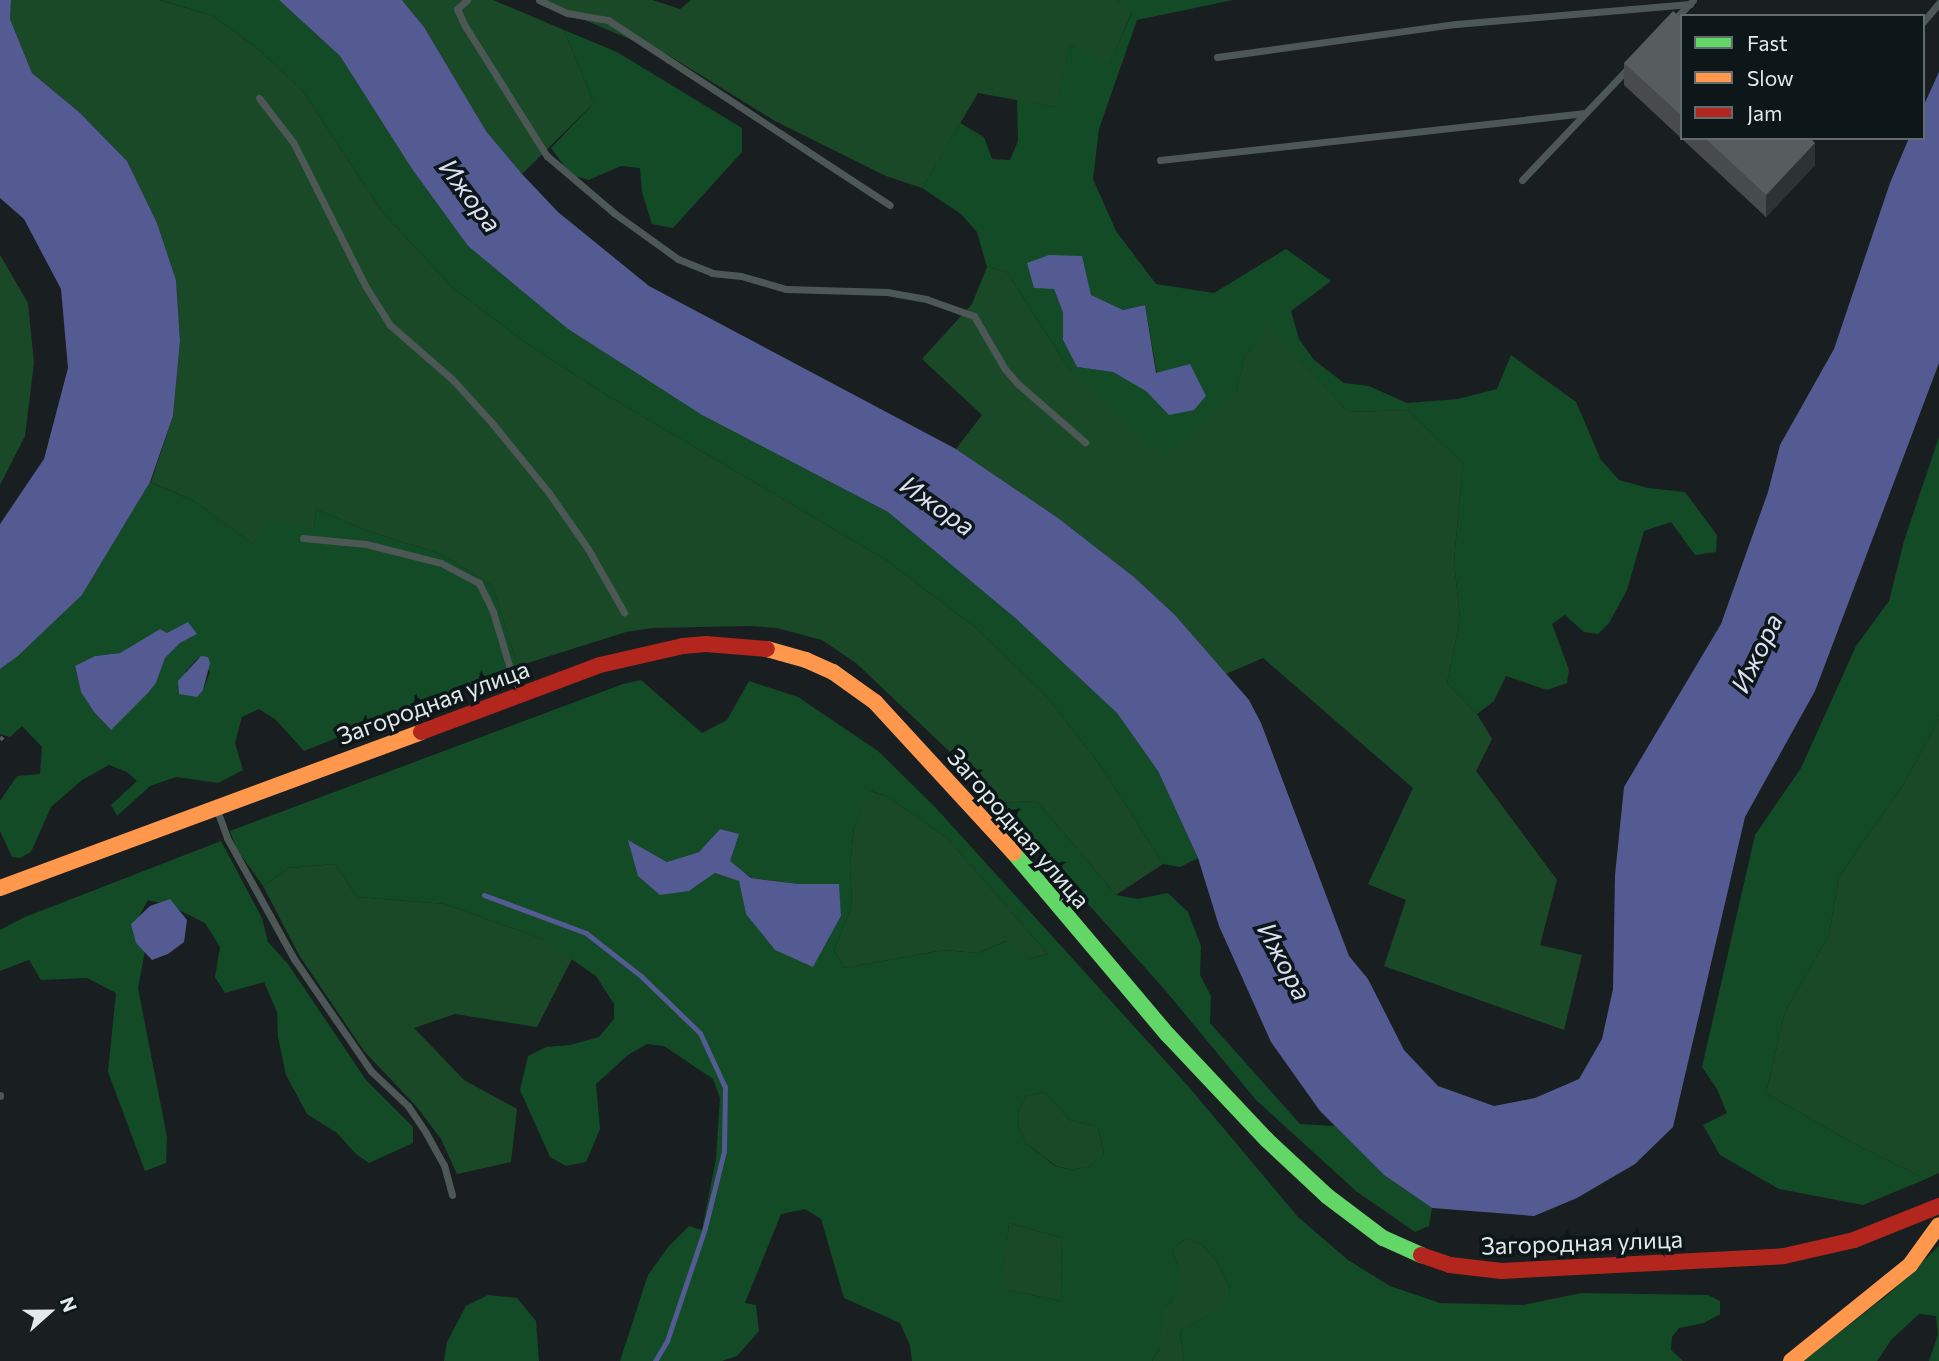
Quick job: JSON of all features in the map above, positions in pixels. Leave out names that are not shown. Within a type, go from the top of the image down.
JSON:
[{"type":"main road","name":"Загородная улица","points":[[0,888],[600,665],[649,652],[706,644],[759,647],[806,660],[834,672],[875,702],[950,780],[1168,1035],[1267,1140],[1327,1196],[1383,1238],[1405,1250],[1450,1265],[1502,1271],[1784,1256],[1823,1250],[1854,1240],[1939,1206]]},
{"type":"main road","points":[[1791,1361],[1910,1265],[1939,1224]]},
{"type":"lane","points":[[467,0],[457,9],[465,26],[547,156],[614,213],[678,259],[712,273],[741,276],[786,289],[887,292],[926,299],[974,316],[1005,369],[1018,384],[1085,442]]},
{"type":"lane","points":[[539,0],[567,13],[608,20],[890,205]]},
{"type":"lane","points":[[1217,57],[1456,24],[1692,2]]},
{"type":"lane","points":[[1925,20],[1939,3]]},
{"type":"lane","points":[[1661,34],[1680,14]]},
{"type":"lane","points":[[1522,180],[1632,64]]},
{"type":"lane","points":[[259,98],[293,142],[366,287],[390,325],[452,379],[549,493],[588,549],[624,612]]},
{"type":"lane","points":[[1160,160],[1584,113]]},
{"type":"lane","points":[[303,538],[366,544],[441,563],[479,583],[493,612],[518,695]]},
{"type":"lane","points":[[215,806],[227,838],[294,959],[371,1071],[408,1106],[444,1166],[452,1195]]},
{"type":"green space","points":[[11,0],[159,0],[213,16],[258,49],[302,90],[383,213],[453,288],[526,343],[608,396],[886,560],[976,628],[1047,697],[1103,769],[1163,864],[1116,895],[1037,801],[998,803],[949,751],[856,663],[822,640],[777,628],[750,626],[652,628],[626,632],[518,666],[492,585],[441,554],[371,532],[316,509],[314,529],[253,544],[194,501],[151,482],[173,416],[180,341],[176,280],[157,223],[127,161],[79,112],[32,73],[10,19]]},
{"type":"green space","points":[[160,0],[279,0],[340,56],[412,169],[468,246],[568,329],[702,415],[888,512],[1014,617],[1117,713],[1158,771],[1198,858],[1180,867],[1163,864],[1103,769],[1047,697],[976,628],[886,560],[608,396],[526,343],[453,288],[383,213],[302,90],[258,49],[213,16]]},
{"type":"green space","points":[[402,0],[493,0],[564,30],[594,103],[522,174],[486,131],[424,27]]},
{"type":"green space","points":[[537,0],[652,0],[680,9],[691,0],[1116,0],[1132,12],[1109,65],[1070,45],[1056,107],[978,93],[922,188],[886,176],[775,121],[670,56]]},
{"type":"green space","points":[[1116,0],[1233,0],[1137,20],[1099,129],[1093,179],[1116,231],[1156,284],[1214,293],[1286,249],[1331,281],[1291,311],[1299,339],[1314,360],[1344,383],[1369,386],[1407,403],[1458,399],[1497,389],[1511,355],[1576,402],[1601,460],[1619,480],[1648,488],[1685,492],[1717,535],[1716,552],[1695,555],[1671,522],[1644,531],[1627,590],[1609,623],[1598,634],[1584,632],[1565,615],[1552,624],[1569,670],[1567,683],[1547,690],[1506,676],[1494,701],[1477,714],[1447,683],[1460,619],[1454,561],[1463,464],[1408,410],[1348,412],[1269,327],[1245,357],[1236,392],[1165,456],[1070,371],[1007,272],[987,267],[977,232],[961,214],[922,188],[960,123],[984,137],[992,159],[1010,160],[1018,141],[1017,99],[1055,107],[1070,45],[1109,64],[1132,13]],"holes":[[[1054,289],[1090,295],[1123,310],[1145,305],[1157,374],[1169,415],[1146,391],[1113,372],[1077,367],[1063,340],[1063,313]]]},
{"type":"green space","points":[[564,30],[617,52],[742,128],[742,152],[673,228],[652,224],[642,192],[640,168],[621,166],[589,180],[571,175],[551,148],[594,103]]},
{"type":"green space","points":[[0,255],[28,303],[34,363],[25,436],[0,485]]},
{"type":"green space","points":[[987,267],[1007,272],[1070,371],[1236,392],[1245,357],[1269,326],[1348,412],[1408,410],[1463,464],[1454,561],[1460,619],[1447,683],[1477,714],[1492,739],[1476,771],[1557,880],[1540,945],[1582,955],[1564,1030],[1384,966],[1406,900],[1368,884],[1413,788],[1263,658],[1226,674],[1175,615],[1134,577],[1058,518],[956,449],[982,415],[922,359],[972,304]]},
{"type":"green space","points":[[1939,437],[1939,719],[1903,785],[1839,877],[1829,935],[1785,1012],[1766,1093],[1855,1144],[1926,1179],[1863,1205],[1779,1189],[1720,1155],[1703,1125],[1727,1113],[1717,1089],[1702,1067],[1755,835],[1801,768],[1856,646],[1889,601],[1904,541]]},
{"type":"green space","points":[[150,482],[194,501],[253,544],[269,519],[314,529],[316,509],[371,532],[441,554],[492,585],[518,666],[304,751],[276,720],[259,709],[242,717],[235,743],[243,770],[218,783],[176,777],[150,786],[117,816],[111,805],[137,781],[127,772],[109,765],[82,780],[51,807],[31,852],[20,858],[12,857],[0,831],[0,801],[17,776],[40,774],[42,747],[22,726],[10,737],[0,734],[0,669],[18,656],[82,595]],"holes":[[[160,629],[167,633],[197,634],[180,643],[165,658],[156,683],[110,729],[94,712],[81,692],[75,667],[95,656],[120,653]],[[198,658],[210,672],[203,690],[185,672]]]},
{"type":"green space","points":[[641,680],[702,733],[727,720],[749,681],[798,697],[878,751],[935,807],[1188,1086],[1298,1217],[1348,1260],[1390,1286],[1440,1303],[1523,1305],[1581,1293],[1708,1295],[1720,1301],[1720,1314],[1704,1323],[1679,1328],[1672,1337],[1671,1350],[1683,1361],[1184,1361],[1180,1332],[1227,1302],[1230,1288],[1215,1259],[1202,1245],[1186,1238],[1172,1250],[1178,1266],[1179,1285],[1172,1301],[1161,1313],[1160,1349],[1152,1361],[912,1361],[910,1345],[900,1323],[844,1298],[821,1219],[805,1209],[781,1214],[745,1303],[756,1305],[759,1331],[737,1356],[722,1361],[620,1361],[648,1275],[669,1246],[689,1226],[702,1230],[716,1159],[720,1098],[713,1079],[664,1046],[647,1044],[628,1055],[596,1084],[600,1129],[586,1162],[566,1166],[550,1157],[520,1090],[528,1056],[546,1047],[570,1045],[599,1037],[614,1019],[614,1004],[596,976],[542,939],[445,904],[357,897],[335,864],[289,868],[263,886],[236,848],[230,831],[623,684]],"holes":[[[871,791],[888,797],[947,838],[1048,954],[1029,959],[1007,941],[977,953],[944,950],[844,968],[834,950],[852,906],[850,866],[854,827]],[[720,829],[738,834],[729,861],[752,878],[799,884],[838,884],[841,916],[813,967],[746,914],[740,881],[715,873],[689,891],[628,840],[667,862],[699,852]],[[1044,1092],[1070,1120],[1098,1127],[1104,1154],[1090,1166],[1073,1170],[1055,1166],[1027,1144],[1019,1128],[1018,1111],[1027,1096]],[[1009,1223],[1062,1238],[1061,1301],[1003,1289]]]},
{"type":"green space","points":[[1939,719],[1939,1173],[1926,1179],[1855,1144],[1766,1093],[1785,1012],[1829,935],[1839,877],[1903,785]]},
{"type":"green space","points":[[870,791],[888,797],[947,838],[1048,954],[1029,959],[1006,941],[977,953],[944,950],[844,968],[834,950],[852,906],[850,866],[854,827]]},
{"type":"green space","points":[[1037,801],[1116,895],[1138,899],[1168,893],[1188,912],[1201,946],[1200,975],[1211,996],[1210,1023],[1300,1124],[1335,1126],[1384,1175],[1432,1208],[1429,1226],[1415,1232],[1356,1191],[1256,1100],[1165,990],[998,803]]},
{"type":"green space","points":[[221,841],[262,918],[268,942],[288,964],[366,1080],[413,1127],[413,1143],[369,1163],[356,1154],[337,1133],[307,1114],[286,1075],[278,1037],[277,1012],[264,982],[225,993],[215,977],[220,947],[205,923],[169,905],[148,900],[137,920],[145,951],[138,988],[167,1137],[166,1163],[145,1171],[108,1072],[116,993],[87,978],[41,980],[29,960],[0,971],[0,930],[25,917]]},
{"type":"green space","points":[[335,864],[357,897],[445,904],[542,939],[573,957],[537,1027],[455,1014],[414,1028],[464,1080],[517,1109],[511,1162],[457,1174],[441,1139],[416,1106],[364,1051],[299,955],[263,886],[289,868]]},
{"type":"green space","points":[[1044,1092],[1070,1120],[1098,1127],[1104,1155],[1090,1166],[1073,1170],[1056,1166],[1027,1144],[1019,1128],[1018,1111],[1027,1096]]},
{"type":"green space","points":[[1009,1223],[1062,1238],[1061,1301],[1002,1289]]},
{"type":"green space","points":[[1186,1238],[1202,1245],[1215,1259],[1230,1288],[1228,1302],[1180,1332],[1184,1361],[1152,1361],[1160,1349],[1160,1313],[1172,1301],[1178,1266],[1172,1250]]},
{"type":"green space","points":[[1939,1246],[1939,1361],[1929,1361],[1938,1334],[1936,1316],[1919,1314],[1892,1339],[1877,1361],[1803,1361],[1890,1293]]},
{"type":"green space","points":[[488,1295],[517,1298],[536,1321],[539,1361],[444,1361],[447,1342],[466,1306]]},
{"type":"water","points":[[0,0],[11,0],[10,19],[32,73],[79,112],[127,161],[157,223],[176,280],[180,341],[173,416],[150,482],[82,595],[18,656],[0,669],[0,524],[44,459],[68,368],[61,289],[24,219],[0,198]]},
{"type":"water","name":"Ижора","points":[[279,0],[402,0],[424,27],[486,131],[522,174],[558,212],[649,286],[956,449],[1058,518],[1134,577],[1175,615],[1249,700],[1261,723],[1349,956],[1368,979],[1404,1050],[1438,1086],[1494,1106],[1535,1098],[1579,1079],[1602,1039],[1613,989],[1615,875],[1624,787],[1721,624],[1768,492],[1780,445],[1834,349],[1890,183],[1908,140],[1925,140],[1925,103],[1939,72],[1939,363],[1815,691],[1745,817],[1673,1127],[1635,1164],[1577,1198],[1534,1216],[1432,1208],[1384,1175],[1320,1111],[1271,1042],[1219,926],[1198,858],[1158,771],[1117,713],[1014,617],[888,512],[702,415],[568,329],[468,246],[412,169],[340,56]]},
{"type":"water","points":[[1049,255],[1082,256],[1091,295],[1123,310],[1145,305],[1156,373],[1190,364],[1206,396],[1194,410],[1169,415],[1146,391],[1113,372],[1077,367],[1063,340],[1063,313],[1054,289],[1034,288],[1027,263]]},
{"type":"water","points":[[188,622],[197,634],[180,643],[165,658],[156,683],[111,730],[94,712],[81,692],[75,666],[95,656],[120,653],[160,629],[167,633]]},
{"type":"water","points":[[201,656],[208,657],[210,663],[203,690],[197,697],[179,694],[178,681]]},
{"type":"water","points":[[720,829],[739,834],[730,861],[751,878],[799,884],[839,884],[841,916],[813,967],[775,950],[746,914],[739,881],[715,873],[689,891],[660,895],[638,876],[628,840],[667,862],[699,852]]},
{"type":"water","points":[[170,899],[187,920],[184,942],[168,954],[152,960],[136,943],[131,924],[150,906]]},
{"type":"building","points":[[1673,11],[1680,17],[1680,114],[1624,63]]},
{"type":"building","points":[[1707,140],[1812,140],[1815,143],[1766,195]]},
{"type":"waterway","points":[[484,895],[586,933],[641,976],[700,1033],[725,1087],[724,1151],[705,1228],[667,1341],[655,1361]]},
{"type":"traffic: fast","points":[[1014,853],[1168,1035],[1267,1140],[1327,1196],[1383,1238],[1421,1255]]},
{"type":"traffic: slow","points":[[767,649],[806,660],[833,672],[875,702],[1014,853]]},
{"type":"traffic: slow","points":[[0,888],[421,732]]},
{"type":"traffic: slow","points":[[1791,1361],[1910,1265],[1939,1225]]},
{"type":"traffic: jam","points":[[421,732],[600,665],[683,646],[706,644],[767,649]]},
{"type":"traffic: jam","points":[[1421,1255],[1450,1265],[1502,1271],[1784,1256],[1854,1240],[1939,1206]]}]
